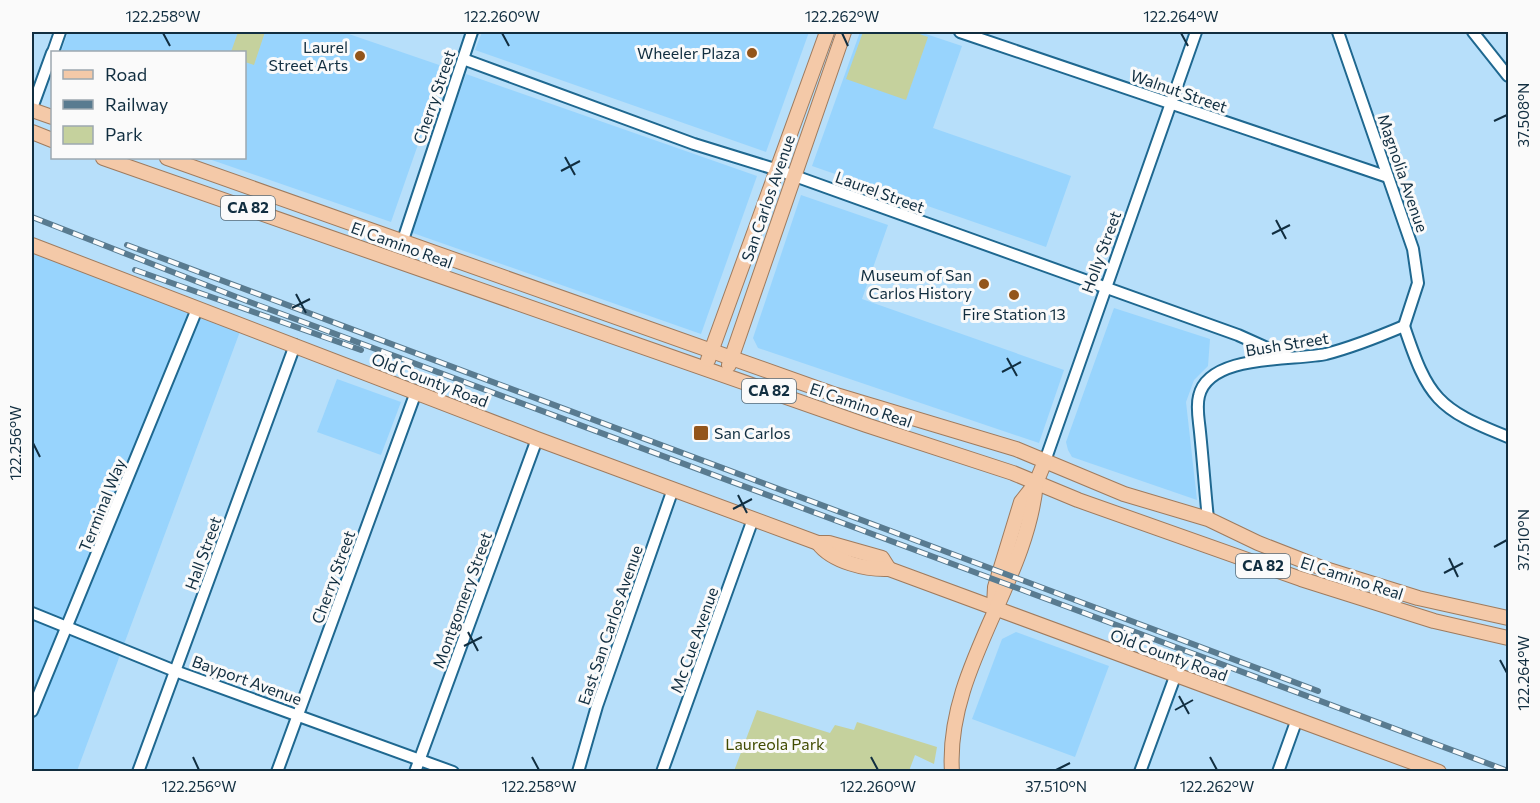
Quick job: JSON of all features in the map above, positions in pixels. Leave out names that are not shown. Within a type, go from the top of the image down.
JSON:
[{"type":"main road","name":"San Carlos Avenue","points":[[706,368],[827,32]]},
{"type":"main road","name":"San Carlos Avenue","points":[[726,375],[844,32]]},
{"type":"main road","points":[[32,109],[51,117]]},
{"type":"main road","points":[[32,132],[51,140]]},
{"type":"main road","name":"El Camino Real","points":[[106,159],[1006,471],[1335,591],[1434,621],[1509,638]]},
{"type":"main road","name":"El Camino Real","points":[[170,159],[867,405],[959,430],[1045,461],[1124,494],[1208,519],[1266,547],[1340,575],[1418,598],[1509,618]]},
{"type":"main road","points":[[393,259],[403,240]]},
{"type":"main road","name":"Old County Road","points":[[32,245],[537,440],[818,543],[824,551],[842,560],[875,570],[889,569],[1176,674],[1419,768],[1438,771]]},
{"type":"main road","name":"Holly Street","points":[[952,771],[956,719],[994,608],[1006,590],[1017,561],[1034,506],[1036,483],[1045,461]]},
{"type":"street","points":[[53,51],[60,32]]},
{"type":"street","name":"Cherry Street","points":[[403,240],[472,32]]},
{"type":"street","name":"Walnut Street","points":[[960,32],[1388,177]]},
{"type":"street","name":"Holly Street","points":[[1045,461],[1196,32]]},
{"type":"street","name":"Magnolia Avenue","points":[[1338,32],[1413,249],[1419,283],[1404,326]]},
{"type":"street","points":[[1473,32],[1509,76]]},
{"type":"street","points":[[32,109],[51,56]]},
{"type":"street","name":"Laurel Street","points":[[463,59],[705,148],[778,170],[1238,335],[1285,356]]},
{"type":"street","name":"Terminal Way","points":[[32,711],[197,309]]},
{"type":"street","points":[[1404,326],[1418,370],[1437,400],[1469,422],[1509,437]]},
{"type":"street","name":"Bush Street","points":[[1208,519],[1198,407],[1203,385],[1212,375],[1225,369],[1285,356],[1306,358],[1347,349],[1404,326]]},
{"type":"street","name":"Hall Street","points":[[138,771],[295,345]]},
{"type":"street","name":"Cherry Street","points":[[277,771],[416,392]]},
{"type":"street","name":"Montgomery Street","points":[[415,771],[537,440]]},
{"type":"street","name":"East San Carlos Avenue","points":[[578,771],[597,706],[673,489]]},
{"type":"street","name":"Mc Cue Avenue","points":[[662,771],[753,519]]},
{"type":"street","name":"Bayport Avenue","points":[[32,613],[175,671],[453,771]]},
{"type":"street","points":[[1140,771],[1176,674]]},
{"type":"street","points":[[1278,771],[1297,720]]},
{"type":"shaded area","points":[[68,32],[343,32],[445,67],[391,222],[209,159],[246,159],[246,51],[61,51]]},
{"type":"shaded area","points":[[482,32],[809,32],[766,152],[475,50]]},
{"type":"shaded area","points":[[860,32],[920,32],[962,46],[933,128],[1071,176],[1046,247],[812,166]]},
{"type":"shaded area","points":[[466,74],[757,176],[701,334],[410,232]]},
{"type":"shaded area","points":[[801,195],[888,225],[862,299],[1064,370],[1039,443],[758,348],[753,338]]},
{"type":"shaded area","points":[[32,245],[242,326],[77,771],[32,771]]},
{"type":"shaded area","points":[[1114,308],[1210,339],[1208,366],[1194,380],[1186,402],[1197,500],[1072,457],[1068,450],[1066,442]]},
{"type":"shaded area","points":[[337,379],[401,402],[381,455],[317,432]]},
{"type":"shaded area","points":[[1016,632],[1109,666],[1075,757],[972,719],[1002,639]]},
{"type":"green space","points":[[238,32],[265,32],[254,65],[246,62],[246,51],[231,51]]},
{"type":"green space","points":[[863,32],[914,32],[928,37],[906,100],[846,79]]},
{"type":"green space","name":"Laureola Park","points":[[757,710],[830,733],[835,725],[854,730],[857,722],[937,747],[934,764],[915,755],[909,771],[734,771]]},
{"type":"railway","points":[[32,217],[239,298],[1508,771]]},
{"type":"railway","points":[[127,245],[1318,691]]},
{"type":"railway","points":[[135,270],[361,350]]},
{"type":"place","name":"Wheeler Plaza","points":[[752,53]]},
{"type":"place","name":"Laurel Street Arts","points":[[360,56]]},
{"type":"place","name":"Museum of San Carlos History","points":[[984,284]]},
{"type":"place","name":"Fire Station 13","points":[[1014,295]]},
{"type":"place","name":"San Carlos","points":[[701,433]]}]
